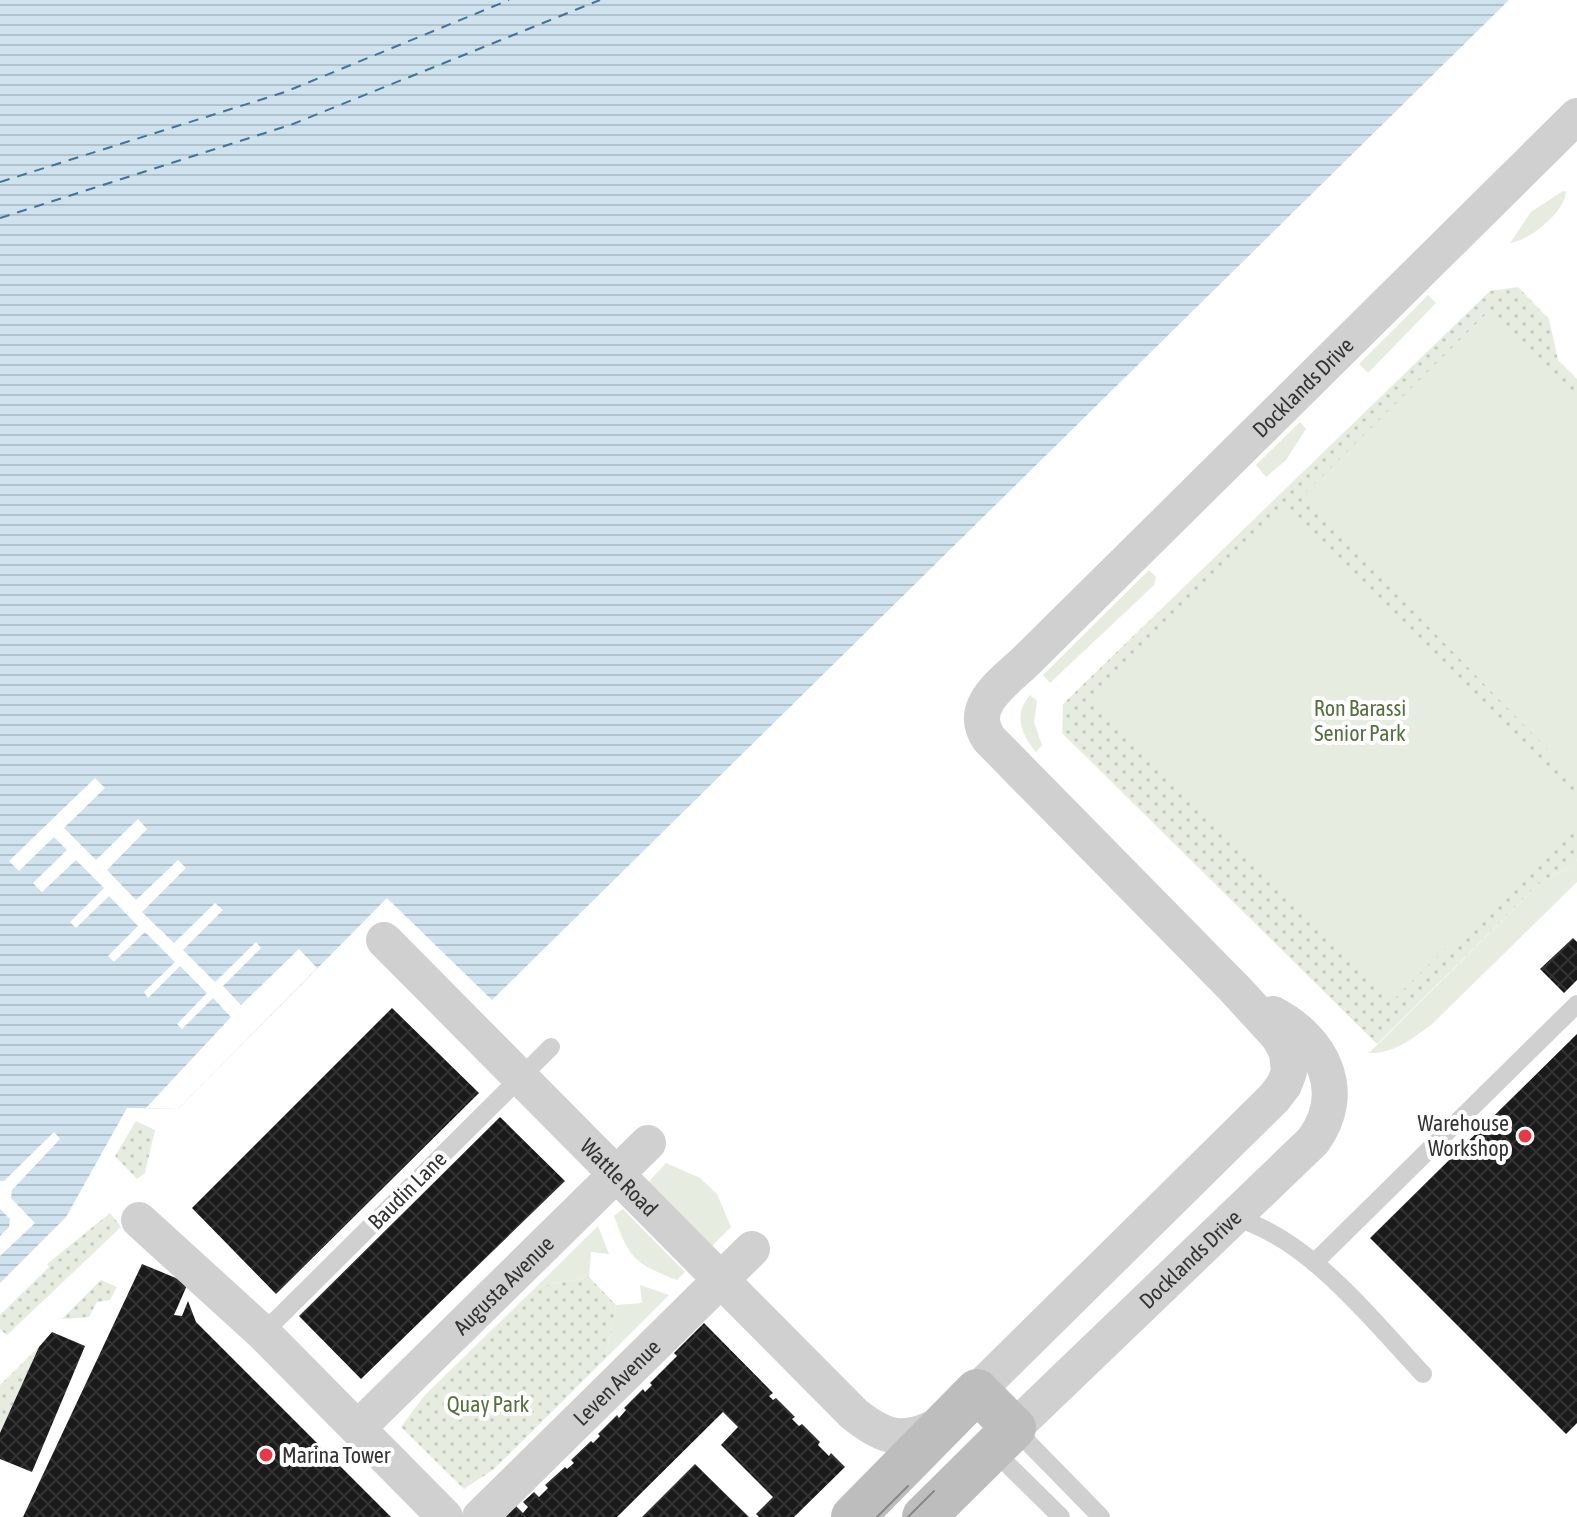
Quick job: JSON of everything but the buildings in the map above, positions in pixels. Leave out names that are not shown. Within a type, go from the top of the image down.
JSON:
[{"type":"street","name":"Docklands Drive","points":[[1280,1091],[1289,1072],[1287,1052],[1278,1036],[1033,783],[1014,753],[1007,722],[1011,688],[1028,659],[1577,116]]},
{"type":"street","name":"Wattle Road","points":[[384,940],[854,1414],[881,1432],[896,1437],[915,1437],[960,1408]]},
{"type":"street","name":"Docklands Drive","points":[[924,1517],[1319,1133],[1329,1111],[1331,1095],[1320,1057],[1290,1023],[1235,989]]},
{"type":"street","points":[[853,1517],[1280,1091],[1319,1133]]},
{"type":"street","name":"Augusta Avenue","points":[[358,1428],[648,1143]]},
{"type":"street","points":[[1194,1180],[1233,1217]]},
{"type":"street","points":[[139,1220],[261,1330],[445,1517]]},
{"type":"street","name":"Leven Avenue","points":[[480,1517],[752,1249]]},
{"type":"street","points":[[960,1408],[1003,1438]]},
{"type":"street","name":"Wattle Road","points":[[853,1517],[875,1466],[871,1443],[854,1414]]},
{"type":"lane","points":[[1314,1263],[1577,1004]]},
{"type":"lane","name":"Baudin Lane","points":[[261,1330],[551,1047]]},
{"type":"lane","points":[[1233,1217],[1273,1233],[1314,1263],[1423,1374]]},
{"type":"lane","points":[[1003,1438],[1061,1517]]},
{"type":"lane","points":[[1003,1438],[1101,1517]]},
{"type":"green space","points":[[1566,192],[1560,208],[1545,224],[1527,237],[1510,243],[1531,212]]},
{"type":"green space","name":"Ron Barassi Senior Park","points":[[1518,287],[1549,319],[1558,360],[1577,379],[1577,859],[1574,865],[1540,883],[1377,1044],[1062,733],[1063,704],[1490,291]]},
{"type":"green space","points":[[1428,295],[1436,303],[1368,373],[1359,364]]},
{"type":"green space","points":[[1487,313],[1577,405],[1577,780],[1302,496]]},
{"type":"green space","points":[[1300,422],[1306,429],[1286,460],[1266,477],[1256,465]]},
{"type":"green space","points":[[1286,510],[1577,803],[1577,820],[1391,1002],[1093,699]]},
{"type":"green space","points":[[1149,570],[1156,577],[1154,585],[1050,683],[1043,675]]},
{"type":"green space","points":[[1030,695],[1037,701],[1034,722],[1042,745],[1036,752],[1026,739],[1020,717]]},
{"type":"green space","points":[[1577,859],[1577,882],[1431,1025],[1394,1048],[1369,1053],[1540,883],[1574,865]]},
{"type":"green space","points":[[136,1121],[155,1130],[145,1173],[137,1179],[115,1156]]},
{"type":"green space","points":[[666,1163],[700,1178],[717,1194],[731,1227],[709,1249],[646,1185]]},
{"type":"green space","points":[[623,1209],[685,1272],[677,1280],[635,1258],[614,1216]]},
{"type":"green space","points":[[110,1213],[121,1227],[7,1335],[0,1329],[0,1315],[49,1267],[47,1264]]},
{"type":"green space","points":[[598,1226],[609,1254],[591,1252],[589,1277],[536,1287]]},
{"type":"green space","name":"Quay Park","points":[[589,1277],[616,1305],[606,1358],[494,1469],[464,1489],[401,1427],[424,1396],[536,1287]]},
{"type":"green space","points":[[101,1280],[117,1287],[110,1300],[97,1302],[89,1317],[62,1319]]},
{"type":"green space","points":[[640,1285],[669,1295],[606,1358],[616,1305],[642,1303]]},
{"type":"green space","points":[[39,1347],[0,1433],[0,1385]]},
{"type":"water","points":[[0,0],[1509,0],[492,1000],[387,898],[178,1109],[127,1108],[66,1217],[0,1283]]},
{"type":"pier","points":[[95,778],[105,788],[64,828],[96,860],[138,819],[147,829],[107,870],[136,900],[178,860],[186,868],[142,912],[174,943],[215,903],[223,910],[183,950],[215,982],[256,942],[261,948],[223,986],[241,1005],[299,949],[317,968],[178,1109],[146,1108],[231,1017],[213,998],[182,1029],[177,1024],[207,993],[180,966],[148,998],[144,992],[175,962],[145,932],[114,962],[108,956],[138,926],[109,896],[76,928],[70,922],[104,888],[76,860],[42,892],[33,883],[67,850],[54,837],[19,871],[9,861]]},
{"type":"pier","points":[[54,1132],[60,1139],[12,1190],[11,1198],[35,1223],[0,1256],[0,1236],[9,1227],[10,1219],[0,1209],[0,1181],[4,1181]]},
{"type":"ferry route","points":[[0,182],[285,92],[509,0]]},
{"type":"ferry route","points":[[0,218],[293,124],[600,0]]},
{"type":"tram line","points":[[877,1517],[908,1486]]},
{"type":"tram line","points":[[908,1517],[934,1491]]},
{"type":"place","name":"Warehouse Workshop","points":[[1525,1136]]},
{"type":"place","name":"Marina Tower","points":[[266,1455]]}]
